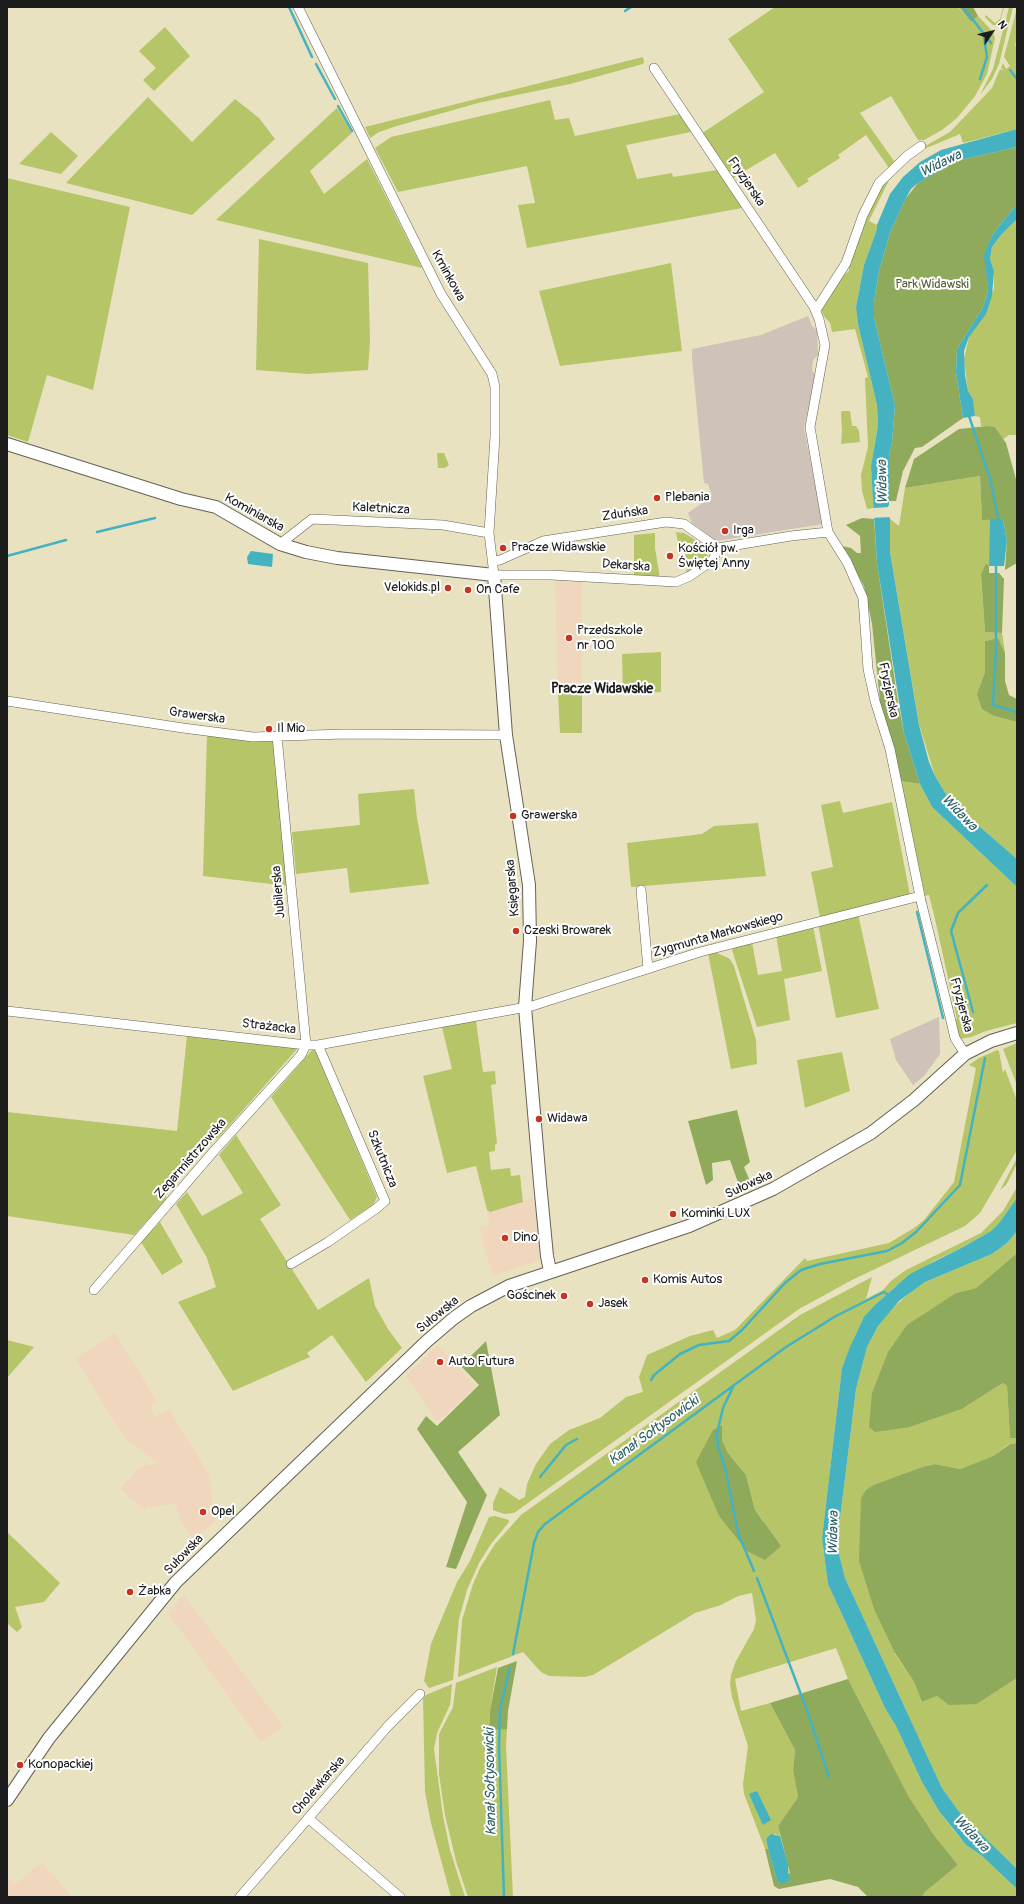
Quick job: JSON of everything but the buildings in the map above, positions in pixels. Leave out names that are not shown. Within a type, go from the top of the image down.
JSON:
[{"type":"main road","name":"Kominiarska","points":[[7,444],[181,499],[216,507],[280,544],[306,552],[337,558],[494,574]]},
{"type":"main road","name":"Księgarska","points":[[494,574],[506,735],[529,885],[530,941],[524,1007],[547,1256],[550,1271]]},
{"type":"main road","name":"Sułowska","points":[[7,1800],[34,1759],[69,1713],[176,1582],[427,1341],[454,1318],[493,1293],[522,1280],[633,1246],[698,1223],[801,1175],[847,1148],[894,1116],[965,1054],[991,1040],[1017,1033]]},
{"type":"street","name":"Kminkowa","points":[[298,7],[441,294],[492,374],[495,388],[495,436],[486,533],[493,561],[494,574]]},
{"type":"street","name":"Fryzjerska","points":[[654,68],[816,310],[825,344],[810,427],[828,532],[852,572],[863,598],[871,684],[890,749],[920,896],[955,1038],[965,1054]]},
{"type":"street","points":[[816,310],[846,263],[863,215],[879,183],[906,156],[921,146]]},
{"type":"street","name":"Kaletnicza","points":[[280,544],[312,519],[443,525],[486,533]]},
{"type":"street","name":"Zduńska","points":[[493,561],[500,560],[543,540],[666,522],[684,524],[718,548]]},
{"type":"street","points":[[718,548],[791,536],[828,532]]},
{"type":"street","name":"Dekarska","points":[[494,574],[558,575],[670,582],[690,576],[713,560],[718,548]]},
{"type":"street","name":"Grawerska","points":[[7,701],[253,737],[344,734],[506,735]]},
{"type":"street","name":"Jubilerska","points":[[277,736],[306,1045]]},
{"type":"street","points":[[641,890],[648,969]]},
{"type":"street","name":"Zygmunta Markowskiego","points":[[524,1007],[700,952],[920,896]]},
{"type":"street","name":"Strażacka","points":[[7,1011],[306,1045],[318,1045],[524,1007]]},
{"type":"street","name":"Zegarmistrzowska","points":[[94,1290],[214,1151],[301,1055],[306,1045]]},
{"type":"street","name":"Szkutnicza","points":[[291,1264],[328,1242],[377,1208],[385,1200],[318,1045]]},
{"type":"street","name":"Cholewkarska","points":[[240,1897],[393,1720],[420,1694]]},
{"type":"street","points":[[308,1818],[400,1897]]},
{"type":"shaded area","points":[[808,316],[812,326],[817,330],[818,355],[813,360],[812,370],[815,375],[804,428],[823,524],[716,541],[692,523],[688,513],[712,496],[708,484],[704,483],[692,349],[761,335]]},
{"type":"shaded area","name":"Przedszkole nr 100","points":[[555,580],[582,580],[582,692],[558,694]]},
{"type":"shaded area","points":[[939,1017],[940,1054],[924,1076],[913,1085],[896,1060],[890,1039]]},
{"type":"shaded area","points":[[534,1198],[540,1260],[492,1276],[479,1227],[490,1224],[487,1210],[490,1212]]},
{"type":"shaded area","points":[[115,1333],[157,1401],[150,1408],[155,1417],[169,1409],[209,1475],[215,1522],[193,1539],[180,1521],[175,1503],[146,1508],[146,1512],[120,1488],[140,1467],[158,1463],[124,1437],[75,1358]]},
{"type":"shaded area","points":[[438,1345],[476,1386],[437,1422],[406,1376]]},
{"type":"shaded area","points":[[184,1595],[283,1726],[261,1742],[168,1613]]},
{"type":"shaded area","points":[[42,1862],[72,1897],[7,1897],[7,1876],[15,1885]]},
{"type":"green space","points":[[775,7],[958,7],[971,22],[978,16],[993,32],[995,38],[987,74],[975,96],[957,118],[942,130],[924,140],[918,140],[891,96],[860,113],[894,161],[889,168],[866,135],[838,155],[840,158],[807,179],[809,181],[798,188],[775,153],[733,178],[701,134],[764,92],[728,39]]},
{"type":"green space","points":[[959,7],[973,7],[978,16],[971,22]]},
{"type":"green space","points":[[1003,7],[1000,22],[996,25],[993,25],[985,17],[986,15],[995,23],[1000,19]]},
{"type":"green space","points":[[1009,7],[1013,7],[999,64],[992,79],[980,95],[993,69]]},
{"type":"green space","points":[[1017,8],[1017,39],[1015,45],[1017,47],[1017,129],[963,143],[960,134],[924,149],[920,149],[950,132],[992,88],[1000,69],[1005,71],[1001,68],[1003,63],[1006,69],[1010,66],[1004,57]]},
{"type":"green space","points":[[165,27],[190,56],[154,91],[143,80],[156,68],[139,51]]},
{"type":"green space","points":[[643,57],[643,64],[570,84],[478,103],[397,126],[379,132],[370,138],[365,127]]},
{"type":"green space","points":[[148,97],[192,142],[235,99],[259,118],[275,139],[192,215],[66,183]]},
{"type":"green space","points":[[550,100],[555,120],[569,118],[575,136],[680,114],[691,132],[626,145],[637,179],[672,173],[673,177],[717,170],[742,208],[527,248],[518,205],[535,203],[527,166],[398,192],[375,148],[391,137]]},
{"type":"green space","points":[[337,108],[352,133],[310,171],[324,194],[367,159],[422,268],[216,220]]},
{"type":"green space","points":[[51,132],[78,156],[61,174],[19,164]]},
{"type":"green space","name":"Park Widawski","points":[[1017,147],[1017,204],[989,241],[985,257],[988,288],[987,295],[982,309],[957,349],[956,372],[963,418],[922,447],[915,448],[903,471],[896,501],[889,501],[889,456],[892,442],[895,406],[874,317],[874,302],[879,271],[890,233],[906,198],[918,183],[956,161]]},
{"type":"green space","points":[[7,178],[130,207],[93,390],[47,375],[28,442],[7,435]]},
{"type":"green space","points":[[890,178],[869,221],[877,225],[877,229],[864,265],[856,307],[858,324],[877,405],[878,426],[871,466],[874,508],[867,509],[862,491],[861,475],[868,447],[865,378],[868,377],[855,329],[832,332],[830,323],[824,316],[821,309],[842,276],[849,271],[849,265],[860,232],[881,185]]},
{"type":"green space","points":[[1017,219],[1017,435],[1009,435],[1003,439],[995,427],[981,426],[980,417],[975,416],[973,399],[968,391],[964,359],[969,337],[994,289],[994,271],[990,259],[992,247],[1001,235]]},
{"type":"green space","points":[[259,239],[368,263],[370,341],[368,370],[308,374],[256,370]]},
{"type":"green space","points":[[671,263],[682,351],[560,366],[539,291]]},
{"type":"green space","points":[[842,411],[850,411],[852,426],[856,426],[859,431],[860,442],[841,444]]},
{"type":"green space","points":[[987,426],[995,427],[1006,443],[1017,483],[1017,563],[1005,570],[1007,541],[1003,519],[982,520],[980,476],[905,488],[914,459],[959,429]]},
{"type":"green space","points":[[437,453],[444,453],[449,465],[445,468],[438,468]]},
{"type":"green space","points":[[980,476],[982,519],[990,519],[991,530],[989,566],[986,563],[981,574],[985,632],[1002,633],[1005,653],[998,638],[985,641],[985,672],[977,694],[994,716],[1017,722],[1017,859],[957,807],[946,794],[935,776],[919,724],[890,552],[890,519],[899,526],[905,488]]},
{"type":"green space","points":[[862,518],[874,519],[877,563],[898,702],[904,733],[920,784],[901,781],[881,710],[872,624],[864,586],[842,546],[851,548],[857,553],[861,553],[860,536],[846,525]]},
{"type":"green space","points":[[676,532],[684,533],[704,545],[709,560],[687,574],[686,571],[688,568],[685,552],[679,549]]},
{"type":"green space","points":[[655,533],[655,548],[660,578],[634,575],[634,535]]},
{"type":"green space","points":[[986,563],[989,566],[989,573],[999,573],[1004,579],[1002,633],[985,632],[981,574]]},
{"type":"green space","points":[[998,638],[1005,653],[1005,681],[1009,695],[1017,699],[1017,722],[994,716],[982,709],[977,694],[985,672],[985,641]]},
{"type":"green space","points":[[661,652],[661,692],[623,694],[622,654]]},
{"type":"green space","points":[[582,692],[582,733],[560,733],[558,694]]},
{"type":"green space","points":[[207,735],[274,742],[288,886],[203,876]]},
{"type":"green space","points":[[901,781],[920,784],[932,807],[1017,887],[1017,1023],[986,1031],[971,1037],[960,1039],[958,1035],[954,1021],[957,1019],[935,919],[929,895],[925,896]]},
{"type":"green space","points":[[414,789],[417,818],[429,884],[350,893],[347,868],[296,874],[292,832],[360,825],[358,794]]},
{"type":"green space","points":[[840,801],[843,813],[892,802],[910,895],[820,917],[811,872],[833,867],[821,805]]},
{"type":"green space","points":[[758,823],[766,876],[631,887],[627,843],[702,834],[714,826]]},
{"type":"green space","points":[[858,914],[879,1009],[836,1018],[818,924]]},
{"type":"green space","points":[[813,926],[822,971],[784,979],[790,1020],[757,1027],[732,950],[737,946],[752,942],[758,975],[782,971],[776,935]]},
{"type":"green space","points":[[713,951],[730,959],[734,966],[756,1040],[757,1064],[731,1069],[708,953]]},
{"type":"green space","points":[[476,1021],[483,1072],[495,1071],[496,1084],[491,1085],[497,1143],[495,1145],[495,1151],[489,1152],[491,1170],[510,1168],[511,1176],[520,1175],[523,1202],[490,1212],[487,1210],[476,1166],[447,1173],[423,1076],[452,1069],[442,1027]]},
{"type":"green space","points":[[187,1036],[298,1048],[220,1136],[200,1151],[166,1190],[166,1200],[134,1235],[7,1216],[7,1112],[177,1131]]},
{"type":"green space","points":[[1017,1043],[1017,1085],[1003,1049]]},
{"type":"green space","points":[[312,1050],[315,1050],[377,1197],[373,1205],[350,1220],[271,1097]]},
{"type":"green space","points":[[997,1050],[999,1051],[1003,1073],[1005,1069],[1017,1101],[1017,1150],[980,1213],[965,1226],[852,1280],[799,1309],[514,1513],[504,1514],[493,1510],[493,1503],[500,1487],[519,1500],[525,1497],[527,1484],[536,1464],[550,1444],[569,1430],[600,1418],[626,1397],[643,1392],[639,1377],[647,1355],[690,1336],[713,1330],[717,1338],[735,1330],[805,1258],[807,1261],[889,1243],[924,1220],[954,1182],[976,1068],[969,1065],[979,1058]]},
{"type":"green space","points":[[842,1052],[850,1091],[805,1108],[797,1060]]},
{"type":"green space","points":[[737,1110],[750,1162],[744,1167],[752,1186],[741,1191],[730,1160],[712,1163],[713,1180],[706,1185],[688,1121]]},
{"type":"green space","points":[[236,1135],[281,1205],[260,1219],[318,1310],[369,1278],[375,1306],[388,1329],[402,1348],[366,1382],[332,1335],[307,1353],[310,1357],[233,1391],[178,1302],[216,1287],[207,1258],[176,1204],[187,1192],[202,1216],[243,1193],[219,1155]]},
{"type":"green space","points":[[1017,1158],[1017,1164],[1006,1185],[1000,1190]]},
{"type":"green space","points":[[1017,1187],[1017,1198],[999,1223],[991,1231],[934,1261],[895,1287],[877,1303],[857,1332],[842,1368],[822,1538],[828,1584],[885,1708],[896,1726],[922,1782],[939,1811],[955,1832],[966,1845],[981,1855],[1017,1889],[1017,1897],[922,1897],[925,1892],[958,1865],[934,1835],[909,1797],[848,1679],[836,1648],[735,1679],[741,1711],[770,1703],[795,1750],[793,1770],[798,1797],[778,1826],[780,1836],[775,1834],[766,1839],[768,1849],[765,1849],[744,1794],[743,1784],[748,1746],[732,1697],[730,1685],[731,1675],[736,1661],[754,1629],[756,1620],[752,1593],[738,1596],[721,1605],[695,1613],[593,1675],[585,1677],[549,1676],[541,1672],[523,1652],[458,1677],[462,1620],[473,1584],[480,1568],[495,1544],[521,1515],[800,1315],[872,1277],[866,1299],[883,1290],[891,1281],[906,1270],[981,1233],[1003,1211]],"holes":[[[722,1425],[722,1440],[728,1453],[746,1475],[755,1510],[764,1522],[731,1529],[719,1516]]]},
{"type":"green space","points":[[160,1222],[183,1262],[162,1275],[141,1242]]},
{"type":"green space","points":[[1017,1231],[1017,1253],[976,1288],[956,1293],[910,1427],[962,1409],[1003,1383],[1007,1386],[1010,1437],[1017,1438],[1017,1443],[1009,1444],[993,1456],[960,1469],[935,1464],[922,1467],[900,1476],[895,1654],[914,1682],[922,1702],[937,1696],[977,1704],[1017,1678],[1017,1869],[960,1813],[942,1788],[845,1578],[838,1550],[838,1535],[856,1389],[867,1347],[878,1326],[888,1312],[925,1282],[992,1254],[1007,1243]]},
{"type":"green space","points":[[1017,1253],[1017,1438],[1010,1438],[1007,1386],[1003,1383],[962,1409],[910,1427],[875,1432],[869,1427],[872,1393],[888,1352],[907,1325],[956,1293],[976,1288]]},
{"type":"green space","points":[[7,1340],[34,1347],[7,1378]]},
{"type":"green space","points":[[486,1341],[500,1415],[458,1452],[487,1495],[456,1569],[446,1567],[467,1502],[417,1429],[426,1416],[437,1426],[479,1385],[461,1366]]},
{"type":"green space","points":[[722,1425],[722,1440],[728,1453],[746,1475],[755,1510],[781,1546],[765,1560],[747,1551],[719,1516],[696,1462],[713,1430]]},
{"type":"green space","points":[[1017,1443],[1017,1678],[977,1704],[949,1705],[937,1696],[922,1702],[914,1682],[895,1653],[874,1609],[859,1561],[861,1498],[866,1490],[874,1485],[922,1467],[935,1464],[960,1469],[993,1456],[1010,1444]]},
{"type":"green space","points":[[495,1516],[509,1520],[509,1522],[491,1544],[479,1563],[467,1590],[459,1619],[453,1680],[429,1688],[424,1681],[431,1644],[457,1582],[470,1561],[489,1517]]},
{"type":"green space","points":[[7,1532],[60,1583],[44,1602],[15,1607],[22,1627],[17,1632],[7,1623]]},
{"type":"green space","points":[[517,1661],[508,1711],[507,1729],[489,1730],[490,1711],[498,1668]]},
{"type":"green space","points":[[497,1667],[490,1711],[489,1729],[507,1729],[506,1746],[513,1897],[468,1897],[456,1861],[445,1815],[439,1774],[439,1734],[453,1707],[456,1683]]},
{"type":"green space","points":[[848,1679],[909,1797],[934,1835],[958,1865],[925,1892],[922,1897],[868,1897],[858,1887],[830,1879],[779,1889],[774,1886],[765,1849],[768,1849],[777,1880],[790,1873],[778,1826],[798,1797],[793,1770],[795,1750],[770,1703]]},
{"type":"green space","points":[[452,1684],[450,1705],[437,1733],[434,1749],[443,1816],[450,1850],[465,1897],[451,1897],[431,1823],[425,1792],[423,1699],[426,1695]]},
{"type":"water","points":[[1017,129],[1017,147],[956,161],[918,183],[911,189],[890,233],[879,271],[874,302],[874,317],[895,406],[892,442],[889,456],[889,505],[887,508],[890,519],[890,552],[919,725],[929,762],[935,776],[946,794],[957,807],[1017,859],[1017,887],[932,807],[920,784],[904,733],[877,563],[871,466],[878,426],[877,405],[858,324],[856,307],[864,265],[877,229],[877,225],[890,194],[903,177],[920,162],[941,150]]},
{"type":"water","points":[[1017,204],[1017,219],[1001,235],[992,247],[990,259],[994,271],[992,296],[986,314],[969,337],[964,351],[965,375],[968,391],[973,399],[975,416],[963,418],[956,372],[957,349],[982,309],[987,295],[988,288],[984,256],[989,241]]},
{"type":"water","points":[[990,519],[1003,519],[1007,541],[1004,566],[989,566]]},
{"type":"water","points":[[251,551],[273,554],[272,567],[248,564],[247,557]]},
{"type":"water","points":[[1017,1198],[1017,1231],[1007,1243],[992,1254],[925,1282],[899,1301],[878,1326],[867,1347],[856,1389],[838,1535],[838,1550],[845,1578],[942,1788],[960,1813],[1017,1869],[1017,1889],[981,1855],[966,1845],[939,1811],[922,1782],[896,1726],[885,1708],[828,1584],[822,1538],[842,1368],[864,1317],[877,1303],[910,1274],[991,1231],[999,1223]]},
{"type":"water","points":[[757,1791],[771,1820],[763,1825],[749,1794]]},
{"type":"water","points":[[771,1834],[780,1836],[788,1864],[789,1881],[782,1884],[777,1880],[768,1849],[766,1839]]},
{"type":"pier","points":[[890,507],[890,517],[872,518],[872,508]]},
{"type":"waterway","points":[[289,7],[312,57]]},
{"type":"waterway","points":[[625,11],[631,7]]},
{"type":"waterway","points":[[963,7],[991,43]]},
{"type":"waterway","points":[[980,79],[987,57],[984,37],[986,34]]},
{"type":"waterway","points":[[316,64],[335,99]]},
{"type":"waterway","points":[[1010,70],[1017,79]]},
{"type":"waterway","points":[[338,106],[352,131]]},
{"type":"waterway","points":[[969,416],[990,478],[999,522]]},
{"type":"waterway","points":[[97,532],[155,518]]},
{"type":"waterway","points":[[7,556],[66,540]]},
{"type":"waterway","points":[[996,563],[996,649],[993,705],[1017,712]]},
{"type":"waterway","name":"Kanał Sołtysowicki","points":[[973,1012],[951,931],[958,913],[987,885]]},
{"type":"waterway","points":[[917,912],[943,1018]]},
{"type":"waterway","points":[[651,1380],[654,1375],[680,1354],[699,1345],[729,1341],[742,1330],[785,1283],[801,1270],[820,1264],[887,1251],[902,1243],[916,1232],[960,1185],[985,1058]]},
{"type":"waterway","name":"Kanał Sołtysowicki","points":[[513,1654],[534,1543],[538,1532],[545,1524],[786,1347],[836,1316],[884,1292],[890,1296]]},
{"type":"waterway","points":[[733,1387],[723,1408],[717,1433],[718,1446],[726,1471],[738,1533],[754,1571]]},
{"type":"waterway","points":[[540,1477],[566,1445],[577,1439]]},
{"type":"waterway","points":[[757,1578],[808,1713],[829,1777]]},
{"type":"waterway","name":"Kanał Sołtysowicki","points":[[504,1897],[499,1746],[500,1709],[510,1668]]},
{"type":"place","name":"Plebania","points":[[657,498]]},
{"type":"place","name":"Irga","points":[[725,531]]},
{"type":"place","name":"Pracze Widawskie","points":[[503,548]]},
{"type":"place","name":"Kościół pw. Świętej Anny","points":[[670,556]]},
{"type":"place","name":"Velokids.pl","points":[[448,588]]},
{"type":"place","name":"On Cafe","points":[[468,590]]},
{"type":"place","name":"Przedszkole nr 100","points":[[569,638]]},
{"type":"place","name":"Il Mio","points":[[269,729]]},
{"type":"place","name":"Grawerska","points":[[513,816]]},
{"type":"place","name":"Czeski Browarek","points":[[516,931]]},
{"type":"place","name":"Widawa","points":[[539,1119]]},
{"type":"place","name":"Kominki LUX","points":[[673,1214]]},
{"type":"place","name":"Dino","points":[[505,1238]]},
{"type":"place","name":"Komis Autos","points":[[645,1280]]},
{"type":"place","name":"Gościnek","points":[[564,1296]]},
{"type":"place","name":"Jasek","points":[[590,1304]]},
{"type":"place","name":"Auto Futura","points":[[440,1362]]},
{"type":"place","name":"Opel","points":[[203,1512]]},
{"type":"place","name":"Żabka","points":[[130,1592]]},
{"type":"place","name":"Konopackiej","points":[[20,1765]]},
{"type":"district","name":"Pracze Widawskie","points":[[602,689]]}]
